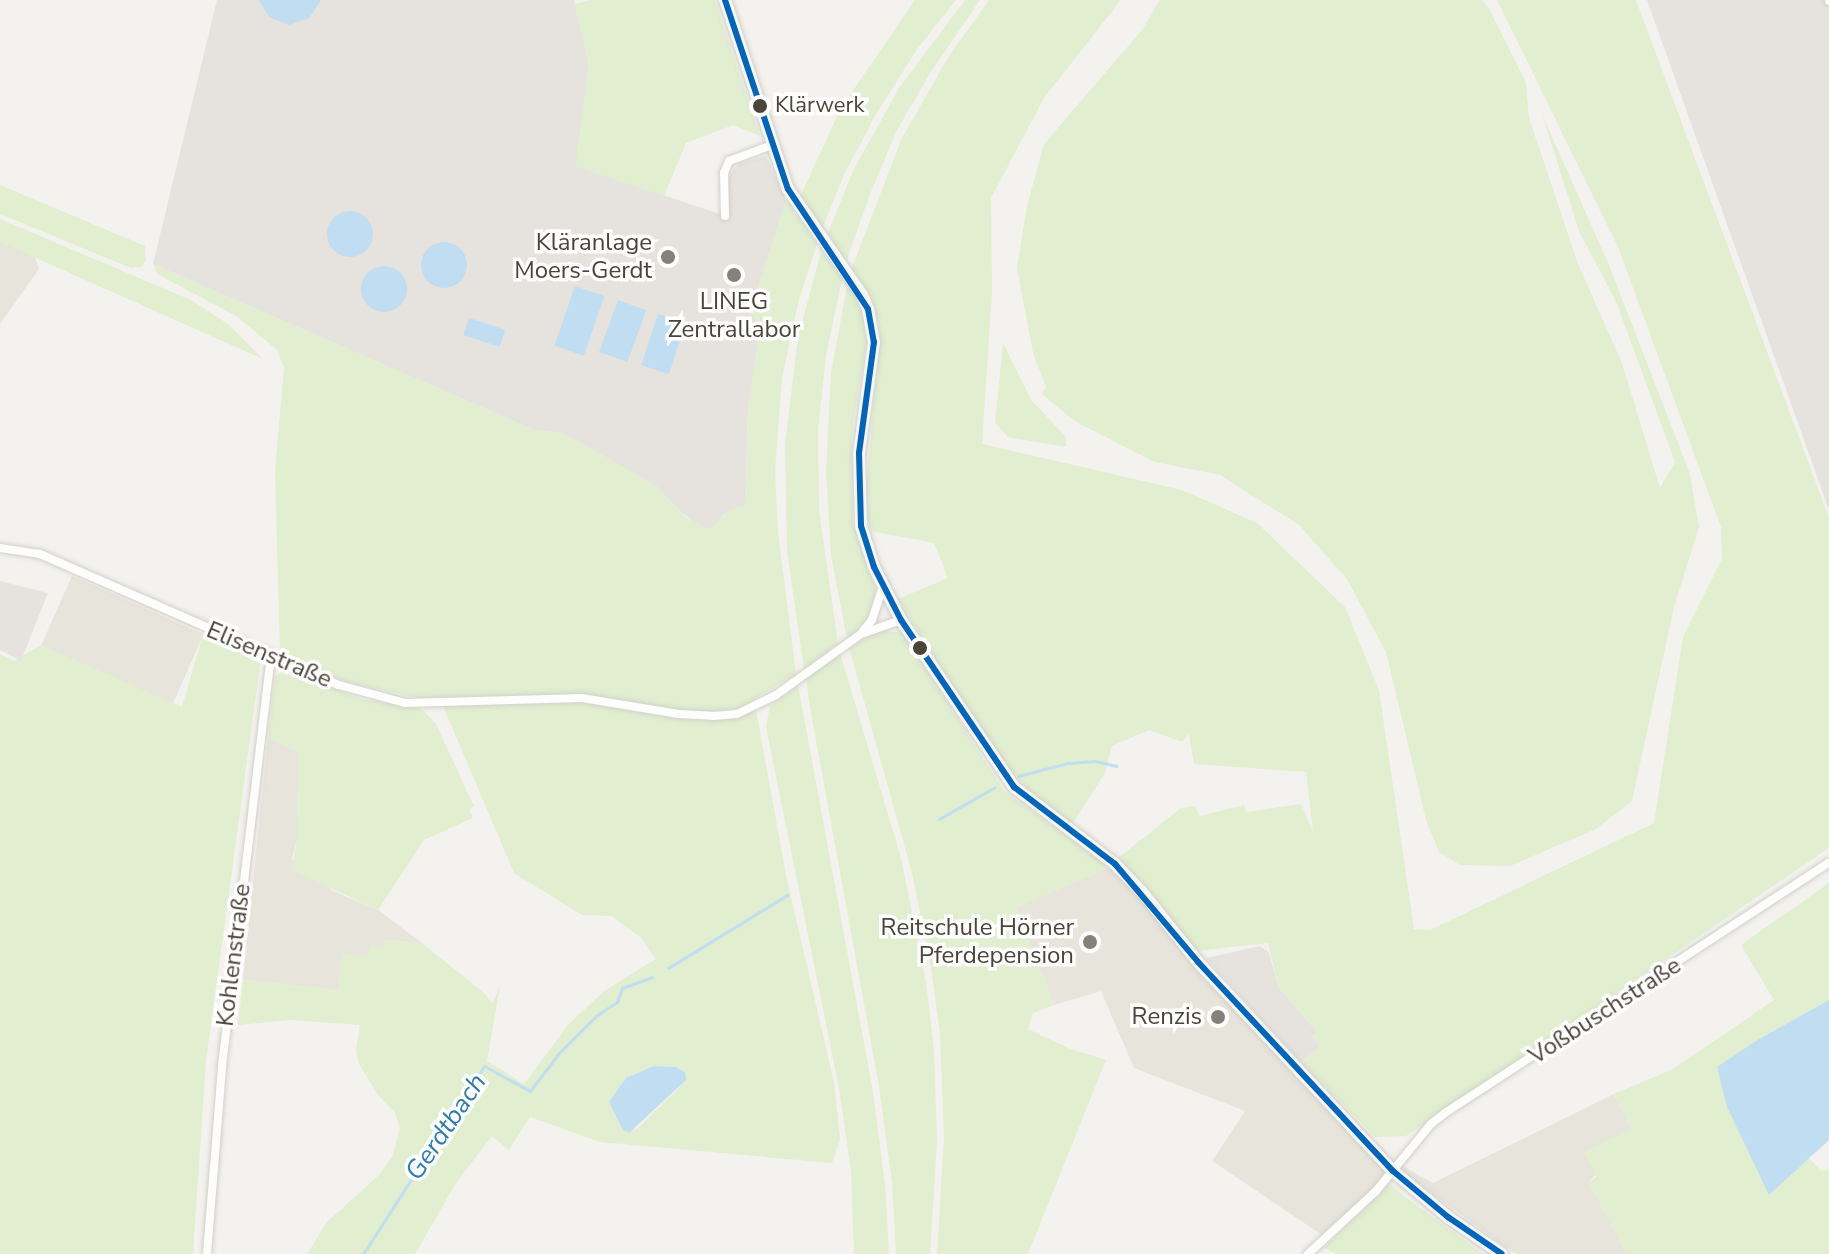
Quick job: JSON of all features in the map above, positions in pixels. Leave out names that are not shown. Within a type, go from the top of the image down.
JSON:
[{"type":"main road","points":[[725,0],[788,189],[862,295],[868,309],[874,342],[859,453],[861,526],[883,585],[901,620],[1001,772],[1028,800],[1085,840],[1133,883],[1198,962],[1393,1171],[1448,1217],[1502,1254]]},
{"type":"street","points":[[725,216],[724,173],[729,161],[772,145]]},
{"type":"street","name":"Elisenstraße","points":[[0,548],[40,554],[339,685],[405,703],[582,698],[713,716],[737,714],[758,705],[861,634],[901,620]]},
{"type":"street","name":"Elisenstraße","points":[[861,634],[872,620],[883,585]]},
{"type":"street","name":"Kohlenstraße","points":[[207,1254],[222,1066],[271,657]]},
{"type":"street","name":"Voßbuschstraße","points":[[1308,1254],[1393,1171],[1431,1124],[1445,1113],[1829,863]]},
{"type":"shaded area","name":"Kläranlage Moers-Gerdt","points":[[217,0],[574,0],[589,65],[576,166],[729,217],[728,180],[733,170],[740,163],[766,156],[786,201],[751,309],[759,336],[748,410],[745,506],[724,514],[713,528],[705,530],[680,511],[656,486],[563,433],[534,430],[153,264]]},
{"type":"shaded area","points":[[1647,0],[1829,0],[1829,510]]},
{"type":"shaded area","points":[[650,204],[690,216],[683,240],[643,228]]},
{"type":"shaded area","points":[[0,237],[33,252],[39,269],[0,324]]},
{"type":"shaded area","points":[[72,576],[204,635],[173,704],[41,645]]},
{"type":"shaded area","points":[[0,581],[48,593],[21,661],[0,650]]},
{"type":"shaded area","points":[[268,738],[298,751],[297,839],[292,859],[333,891],[378,910],[422,943],[385,940],[385,949],[368,957],[338,990],[243,980]]},
{"type":"shaded area","points":[[1113,866],[1353,1138],[1433,1183],[1614,1094],[1632,1129],[1589,1182],[1627,1254],[1516,1254],[1395,1167],[1322,1235],[1212,1161],[1245,1111],[1134,1068],[1101,991],[1054,1005],[1016,907]]},
{"type":"shaded area","points":[[1260,946],[1269,953],[1279,988],[1317,1032],[1312,1036],[1320,1046],[1301,1062],[1206,958]]},
{"type":"green space","points":[[591,0],[715,0],[760,136],[733,125],[686,143],[664,196],[575,166],[589,65],[574,4]]},
{"type":"green space","points":[[915,0],[956,0],[918,48],[876,114],[844,175],[822,229],[800,197],[841,108]]},
{"type":"green space","points":[[965,0],[980,0],[929,75],[897,130],[846,262],[827,235],[854,169],[899,88]]},
{"type":"green space","points":[[989,0],[1121,0],[1044,98],[991,198],[992,293],[982,444],[1182,490],[1257,523],[1345,607],[1379,690],[1414,929],[1430,930],[1654,823],[1683,637],[1722,559],[1721,527],[1618,247],[1497,0],[1636,0],[1829,518],[1829,848],[1406,1136],[1375,1137],[1301,1062],[1320,1046],[1312,1035],[1317,1032],[1279,988],[1268,943],[1196,951],[1144,885],[1117,859],[1181,808],[1195,806],[1200,816],[1244,805],[1246,812],[1301,804],[1313,832],[1306,772],[1194,764],[1189,734],[1182,742],[1149,730],[1112,746],[1105,773],[1072,824],[1037,800],[990,745],[898,599],[948,578],[934,543],[870,531],[865,502],[880,332],[873,301],[851,270],[902,138],[947,59]]},
{"type":"green space","points":[[1160,0],[1482,0],[1488,7],[1526,83],[1529,118],[1578,264],[1622,363],[1660,488],[1675,462],[1617,304],[1579,231],[1542,114],[1609,265],[1690,474],[1699,527],[1674,607],[1632,801],[1596,829],[1510,866],[1460,865],[1439,852],[1426,820],[1386,652],[1347,579],[1299,525],[1220,475],[1155,462],[1076,422],[1042,394],[1046,387],[1033,353],[1017,268],[1027,206],[1044,144],[1142,30]]},
{"type":"green space","points":[[0,185],[145,246],[146,261],[141,267],[131,268],[0,214]]},
{"type":"green space","points":[[786,201],[817,244],[799,299],[782,378],[775,470],[778,532],[796,674],[754,699],[787,880],[834,1082],[840,1139],[832,1163],[600,1142],[530,1117],[509,1150],[492,1136],[456,1183],[415,1254],[307,1254],[327,1222],[380,1174],[392,1157],[400,1129],[395,1113],[378,1095],[359,1064],[356,1051],[360,1025],[291,1020],[238,1025],[243,980],[338,990],[341,953],[368,957],[370,947],[384,949],[385,940],[422,943],[485,994],[492,1004],[500,986],[487,1061],[524,1084],[568,1025],[604,991],[656,959],[641,938],[612,916],[582,915],[514,873],[440,699],[427,700],[346,682],[280,653],[275,470],[284,368],[277,350],[238,317],[157,274],[153,264],[534,430],[563,433],[656,486],[686,517],[710,530],[730,509],[745,506],[748,410],[759,336],[751,309]],"holes":[[[654,1066],[674,1067],[685,1072],[680,1087],[637,1129],[623,1130],[610,1102],[626,1078]]]},
{"type":"green space","points":[[0,219],[191,300],[228,324],[263,359],[0,242]]},
{"type":"green space","points":[[821,251],[842,279],[826,356],[818,430],[819,510],[838,644],[804,669],[787,551],[785,444],[798,338]]},
{"type":"green space","points":[[847,286],[863,312],[866,343],[852,431],[853,524],[876,589],[868,619],[847,639],[831,555],[826,471],[831,373]]},
{"type":"green space","points":[[1003,343],[1032,401],[1066,437],[1066,447],[1008,437],[995,423]]},
{"type":"green space","points":[[881,630],[903,633],[1004,791],[1110,867],[1016,908],[1054,1005],[1033,1013],[1028,1029],[1068,1048],[1106,1060],[1028,1254],[937,1254],[944,1138],[940,1035],[931,967],[912,873],[849,647]]},
{"type":"green space","points":[[203,635],[261,659],[206,1061],[193,1254],[0,1254],[0,654],[14,661],[41,645],[182,707]]},
{"type":"green space","points":[[840,653],[901,858],[926,982],[934,1050],[937,1142],[930,1254],[896,1254],[892,1183],[879,1086],[811,713],[806,679]]},
{"type":"green space","points":[[285,670],[361,699],[422,709],[436,724],[474,806],[469,810],[473,818],[424,840],[378,910],[292,870],[297,839],[298,751],[268,738],[275,676]]},
{"type":"green space","points":[[798,685],[873,1092],[885,1185],[889,1254],[854,1254],[851,1171],[839,1088],[766,727],[770,706]]},
{"type":"green space","points":[[1829,883],[1829,1000],[1759,1039],[1769,1195],[1809,1158],[1821,1171],[1829,1170],[1829,1254],[1627,1254],[1589,1182],[1596,1177],[1584,1152],[1632,1129],[1614,1094],[1673,1069],[1774,1000],[1741,945]]},
{"type":"green space","points":[[1389,1183],[1483,1254],[1337,1254],[1324,1248]]},
{"type":"water","points":[[259,0],[321,0],[309,18],[289,25],[269,17]]},
{"type":"water","points":[[350,211],[366,218],[373,234],[366,250],[350,257],[334,250],[327,234],[334,218]]},
{"type":"water","points":[[444,242],[460,249],[467,265],[460,281],[444,288],[428,281],[421,265],[428,249]]},
{"type":"water","points":[[384,266],[400,273],[407,289],[400,305],[384,312],[368,305],[361,289],[368,273]]},
{"type":"water","points":[[575,286],[604,296],[584,356],[554,346]]},
{"type":"water","points":[[618,300],[646,310],[627,362],[599,352]]},
{"type":"water","points":[[658,314],[686,323],[669,374],[641,365]]},
{"type":"water","points":[[469,318],[505,330],[500,347],[463,335]]},
{"type":"water","points":[[1829,1000],[1829,1140],[1769,1195],[1727,1107],[1717,1067],[1759,1039]]},
{"type":"water","points":[[654,1066],[675,1067],[685,1072],[686,1080],[629,1133],[623,1130],[609,1102],[626,1078]]},
{"type":"waterway","name":"Gerdtbach","points":[[1018,776],[1068,763],[1095,761],[1116,766]]},
{"type":"waterway","name":"Gerdtbach","points":[[939,819],[995,787]]},
{"type":"waterway","name":"Gerdtbach","points":[[668,968],[787,895]]},
{"type":"waterway","name":"Gerdtbach","points":[[363,1254],[484,1066],[530,1091],[559,1053],[596,1016],[617,1002],[622,988],[652,977]]},
{"type":"transit line","points":[[725,0],[788,189],[868,309],[874,342],[859,453],[861,526],[874,567],[901,620],[1014,787],[1115,864],[1198,962],[1393,1171],[1448,1217],[1502,1254]]},
{"type":"place","name":"Klärwerk","points":[[760,106]]},
{"type":"place","name":"Kläranlage Moers-Gerdt","points":[[668,257]]},
{"type":"place","name":"LINEG Zentrallabor","points":[[734,275]]},
{"type":"place","name":"Reitschule Hörner Pferdepension","points":[[1090,942]]},
{"type":"place","name":"Renzis","points":[[1218,1017]]}]
